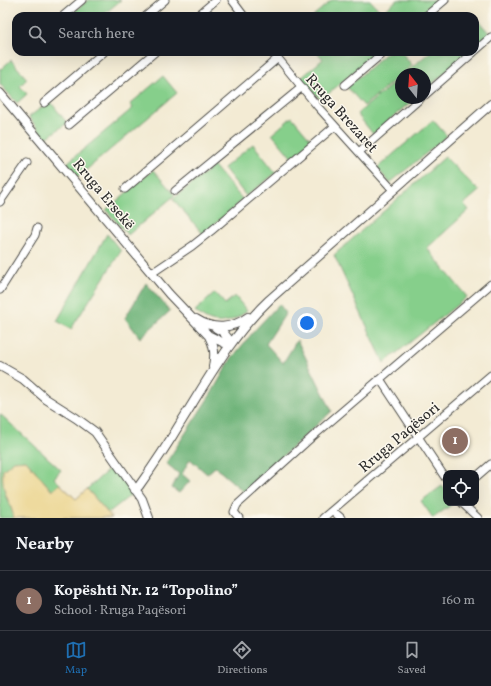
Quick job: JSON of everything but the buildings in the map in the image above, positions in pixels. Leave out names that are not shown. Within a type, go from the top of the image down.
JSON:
[{"type":"street","points":[[68,12],[82,0]]},
{"type":"street","points":[[151,12],[165,0]]},
{"type":"street","points":[[202,12],[216,0]]},
{"type":"street","points":[[232,0],[241,12]]},
{"type":"street","points":[[431,12],[445,0]]},
{"type":"street","points":[[479,48],[491,37]]},
{"type":"street","points":[[44,103],[99,56]]},
{"type":"street","points":[[69,125],[150,56]]},
{"type":"street","points":[[345,85],[379,56]]},
{"type":"street","points":[[431,89],[469,56]]},
{"type":"street","points":[[125,189],[278,58]]},
{"type":"street","name":"Rruga Brezaret","points":[[278,58],[335,126],[393,190]]},
{"type":"street","points":[[175,192],[302,87]]},
{"type":"street","name":"Rruga Ersekë","points":[[0,93],[152,273],[187,312]]},
{"type":"street","points":[[359,152],[414,104]]},
{"type":"street","points":[[215,327],[223,327],[242,322],[262,307],[491,104]]},
{"type":"street","points":[[152,273],[202,238],[335,126]]},
{"type":"street","points":[[0,202],[27,163]]},
{"type":"street","points":[[0,290],[35,235],[37,228]]},
{"type":"street","points":[[239,518],[234,512],[237,505],[311,438],[491,284]]},
{"type":"street","points":[[135,490],[171,439],[231,342],[262,307]]},
{"type":"street","points":[[187,312],[201,322],[215,327],[223,332],[231,342]]},
{"type":"street","points":[[187,312],[209,336],[214,344],[215,356],[212,371]]},
{"type":"street","points":[[209,336],[224,343],[231,342]]},
{"type":"street","points":[[0,366],[23,379],[46,399],[95,432],[145,505],[149,518]]},
{"type":"street","name":"Rruga Paqësori","points":[[323,518],[491,375]]},
{"type":"street","points":[[380,380],[443,474]]},
{"type":"street","points":[[479,474],[491,464]]},
{"type":"street","points":[[465,506],[478,518]]},
{"type":"street","points":[[333,511],[341,518]]},
{"type":"green space","points":[[88,0],[121,0],[107,12],[74,12]]},
{"type":"green space","points":[[332,0],[370,0],[381,12],[318,12]]},
{"type":"green space","points":[[397,0],[437,0],[424,12],[383,12]]},
{"type":"green space","points":[[479,22],[490,34],[479,44]]},
{"type":"green space","points":[[320,56],[372,56],[321,100],[301,78],[323,59]]},
{"type":"green space","points":[[383,56],[404,56],[412,65],[408,68],[395,68],[395,80],[364,106],[347,87]]},
{"type":"green space","points":[[425,56],[464,56],[431,85],[431,68],[411,68]]},
{"type":"green space","points":[[11,60],[27,79],[20,86],[27,94],[17,103],[0,84],[0,68],[1,69]]},
{"type":"green space","points":[[163,76],[177,93],[78,177],[67,163],[133,108],[130,104]]},
{"type":"green space","points":[[395,82],[395,104],[408,104],[373,134],[357,114]]},
{"type":"green space","points":[[50,101],[67,123],[45,139],[29,117]]},
{"type":"green space","points":[[292,117],[312,141],[292,158],[272,134]]},
{"type":"green space","points":[[433,120],[447,136],[390,183],[377,168]]},
{"type":"green space","points":[[253,144],[276,173],[246,196],[224,168]]},
{"type":"green space","points":[[445,157],[479,191],[464,204],[469,210],[427,248],[467,297],[384,363],[334,255]]},
{"type":"green space","points":[[214,166],[243,200],[203,234],[173,199]]},
{"type":"green space","points":[[153,170],[175,195],[128,235],[106,210]]},
{"type":"green space","points":[[107,234],[121,251],[71,329],[57,321]]},
{"type":"green space","points":[[146,283],[170,311],[140,338],[125,318]]},
{"type":"green space","points":[[215,293],[225,304],[235,296],[247,311],[234,319],[227,321],[214,322],[208,320],[195,311]]},
{"type":"green space","points":[[279,304],[286,313],[266,344],[283,363],[297,340],[332,411],[244,492],[215,467],[207,474],[190,459],[182,474],[190,481],[179,493],[172,488],[179,474],[166,463],[211,394],[231,359]]},
{"type":"green space","points":[[0,414],[61,470],[54,478],[60,484],[52,491],[26,460],[14,461],[3,470],[5,495],[14,518],[0,518]]},
{"type":"green space","points":[[114,465],[131,495],[108,513],[87,489]]},
{"type":"green space","points":[[442,486],[443,506],[450,506],[433,518],[421,501]]},
{"type":"sand","points":[[26,460],[52,491],[60,484],[76,499],[87,489],[112,518],[14,518],[3,485],[3,470],[14,461]]},
{"type":"place","name":"Kopështi Nr. 12 “Topolino”","points":[[455,441]]}]
